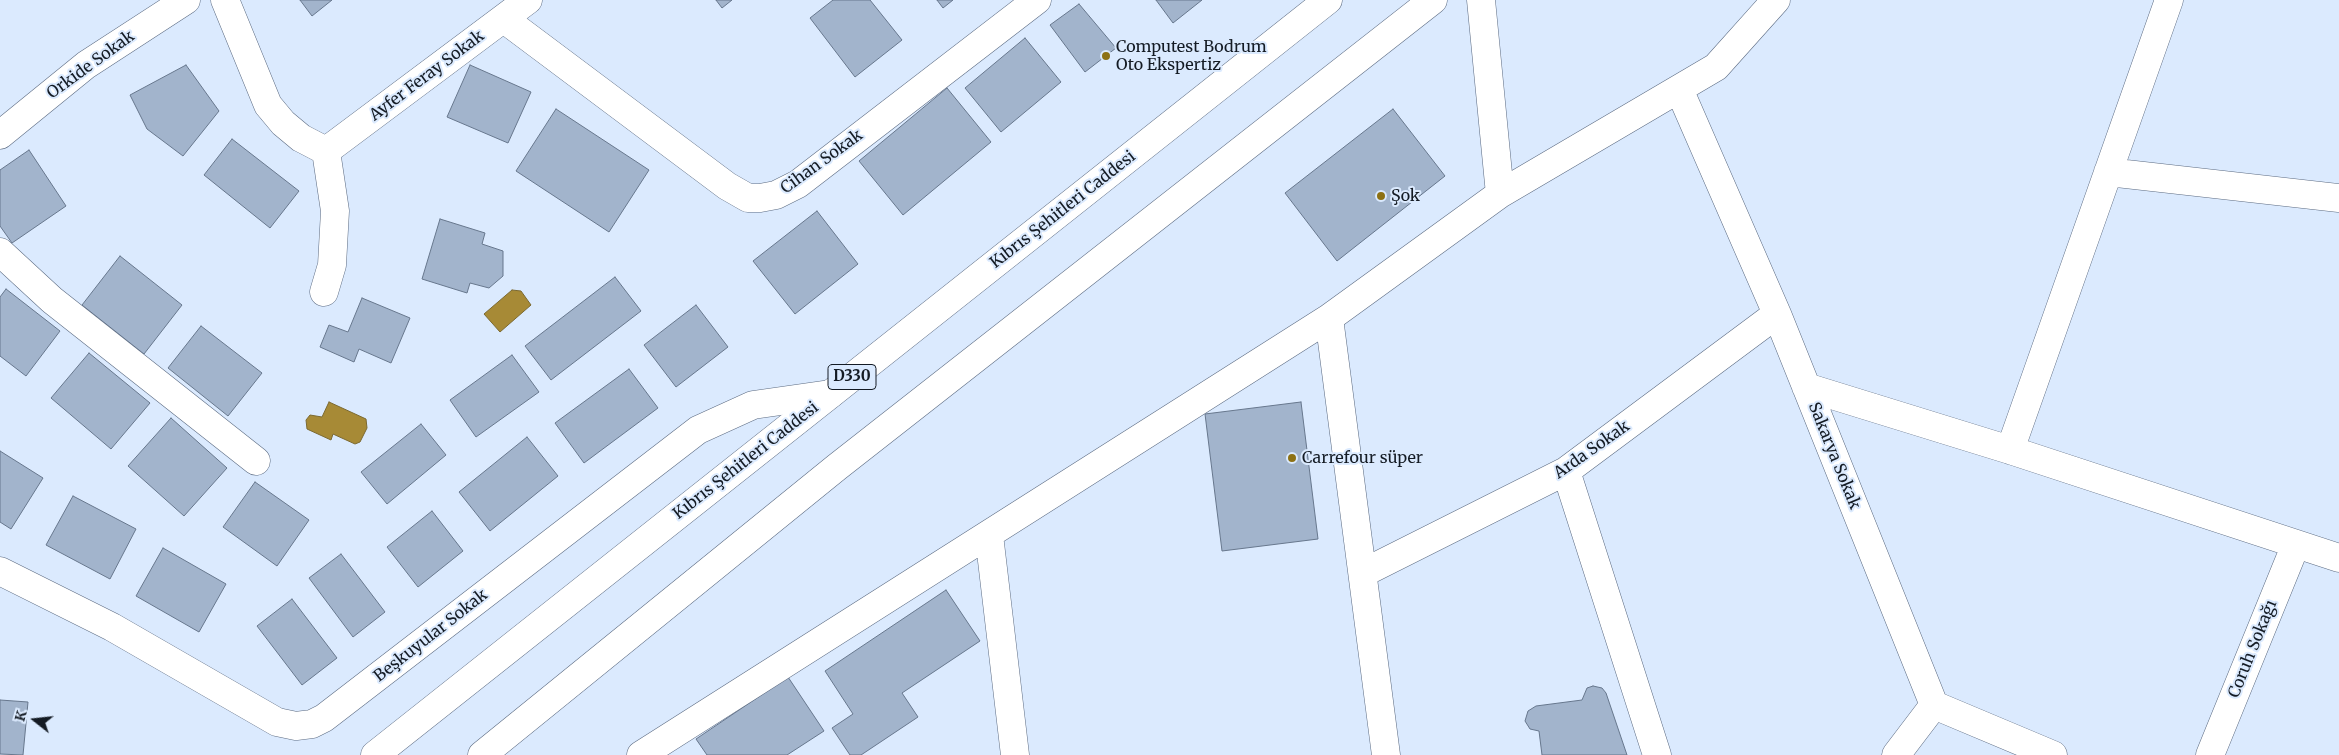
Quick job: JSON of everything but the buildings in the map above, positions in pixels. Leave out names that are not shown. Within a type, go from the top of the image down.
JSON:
[{"type":"main road","name":"Orkide Sokak","points":[[0,135],[86,65],[186,0]]},
{"type":"main road","points":[[225,0],[268,105],[283,123],[295,133],[326,151],[335,211],[332,265],[324,292]]},
{"type":"main road","name":"Ayfer Feray Sokak","points":[[326,151],[528,0]]},
{"type":"main road","name":"Cihan Sokak","points":[[504,19],[727,186],[748,198],[760,198],[776,196],[798,184],[1037,0]]},
{"type":"main road","name":"Kıbrıs Şehitleri Caddesi","points":[[375,755],[1328,0]]},
{"type":"main road","points":[[482,755],[837,466],[1433,0]]},
{"type":"main road","points":[[1481,0],[1500,194]]},
{"type":"main road","points":[[641,755],[1329,318],[1500,194],[1716,67],[1776,0]]},
{"type":"main road","points":[[2010,450],[2169,0]]},
{"type":"main road","name":"Sakarya Sokak","points":[[1679,89],[1776,314],[1934,705]]},
{"type":"main road","points":[[2108,172],[2339,198]]},
{"type":"main road","points":[[0,252],[52,300],[256,461]]},
{"type":"main road","name":"Arda Sokak","points":[[1363,574],[1566,471],[1776,314]]},
{"type":"main road","points":[[1329,318],[1386,755]]},
{"type":"main road","points":[[1806,387],[2010,450],[2339,558]]},
{"type":"main road","name":"Beşkuyular Sokak","points":[[10,576],[112,627],[262,715],[277,722],[296,726],[312,724],[324,718],[698,430],[753,405],[830,394]]},
{"type":"main road","points":[[1566,471],[1657,755]]},
{"type":"main road","points":[[989,535],[1015,755]]},
{"type":"main road","name":"Coruh Sokağı","points":[[2210,755],[2296,544]]},
{"type":"main road","points":[[1896,755],[1934,705],[2053,755]]},
{"type":"shaded area","points":[[512,290],[521,291],[531,305],[500,332],[484,314]]},
{"type":"shaded area","points":[[329,402],[366,419],[367,428],[360,442],[355,444],[333,434],[331,440],[307,429],[306,420],[310,415],[322,417]]},
{"type":"place","name":"Computest Bodrum Oto Ekspertiz","points":[[1106,56]]},
{"type":"place","name":"Şok","points":[[1381,196]]},
{"type":"place","name":"Carrefour süper","points":[[1292,458]]}]
